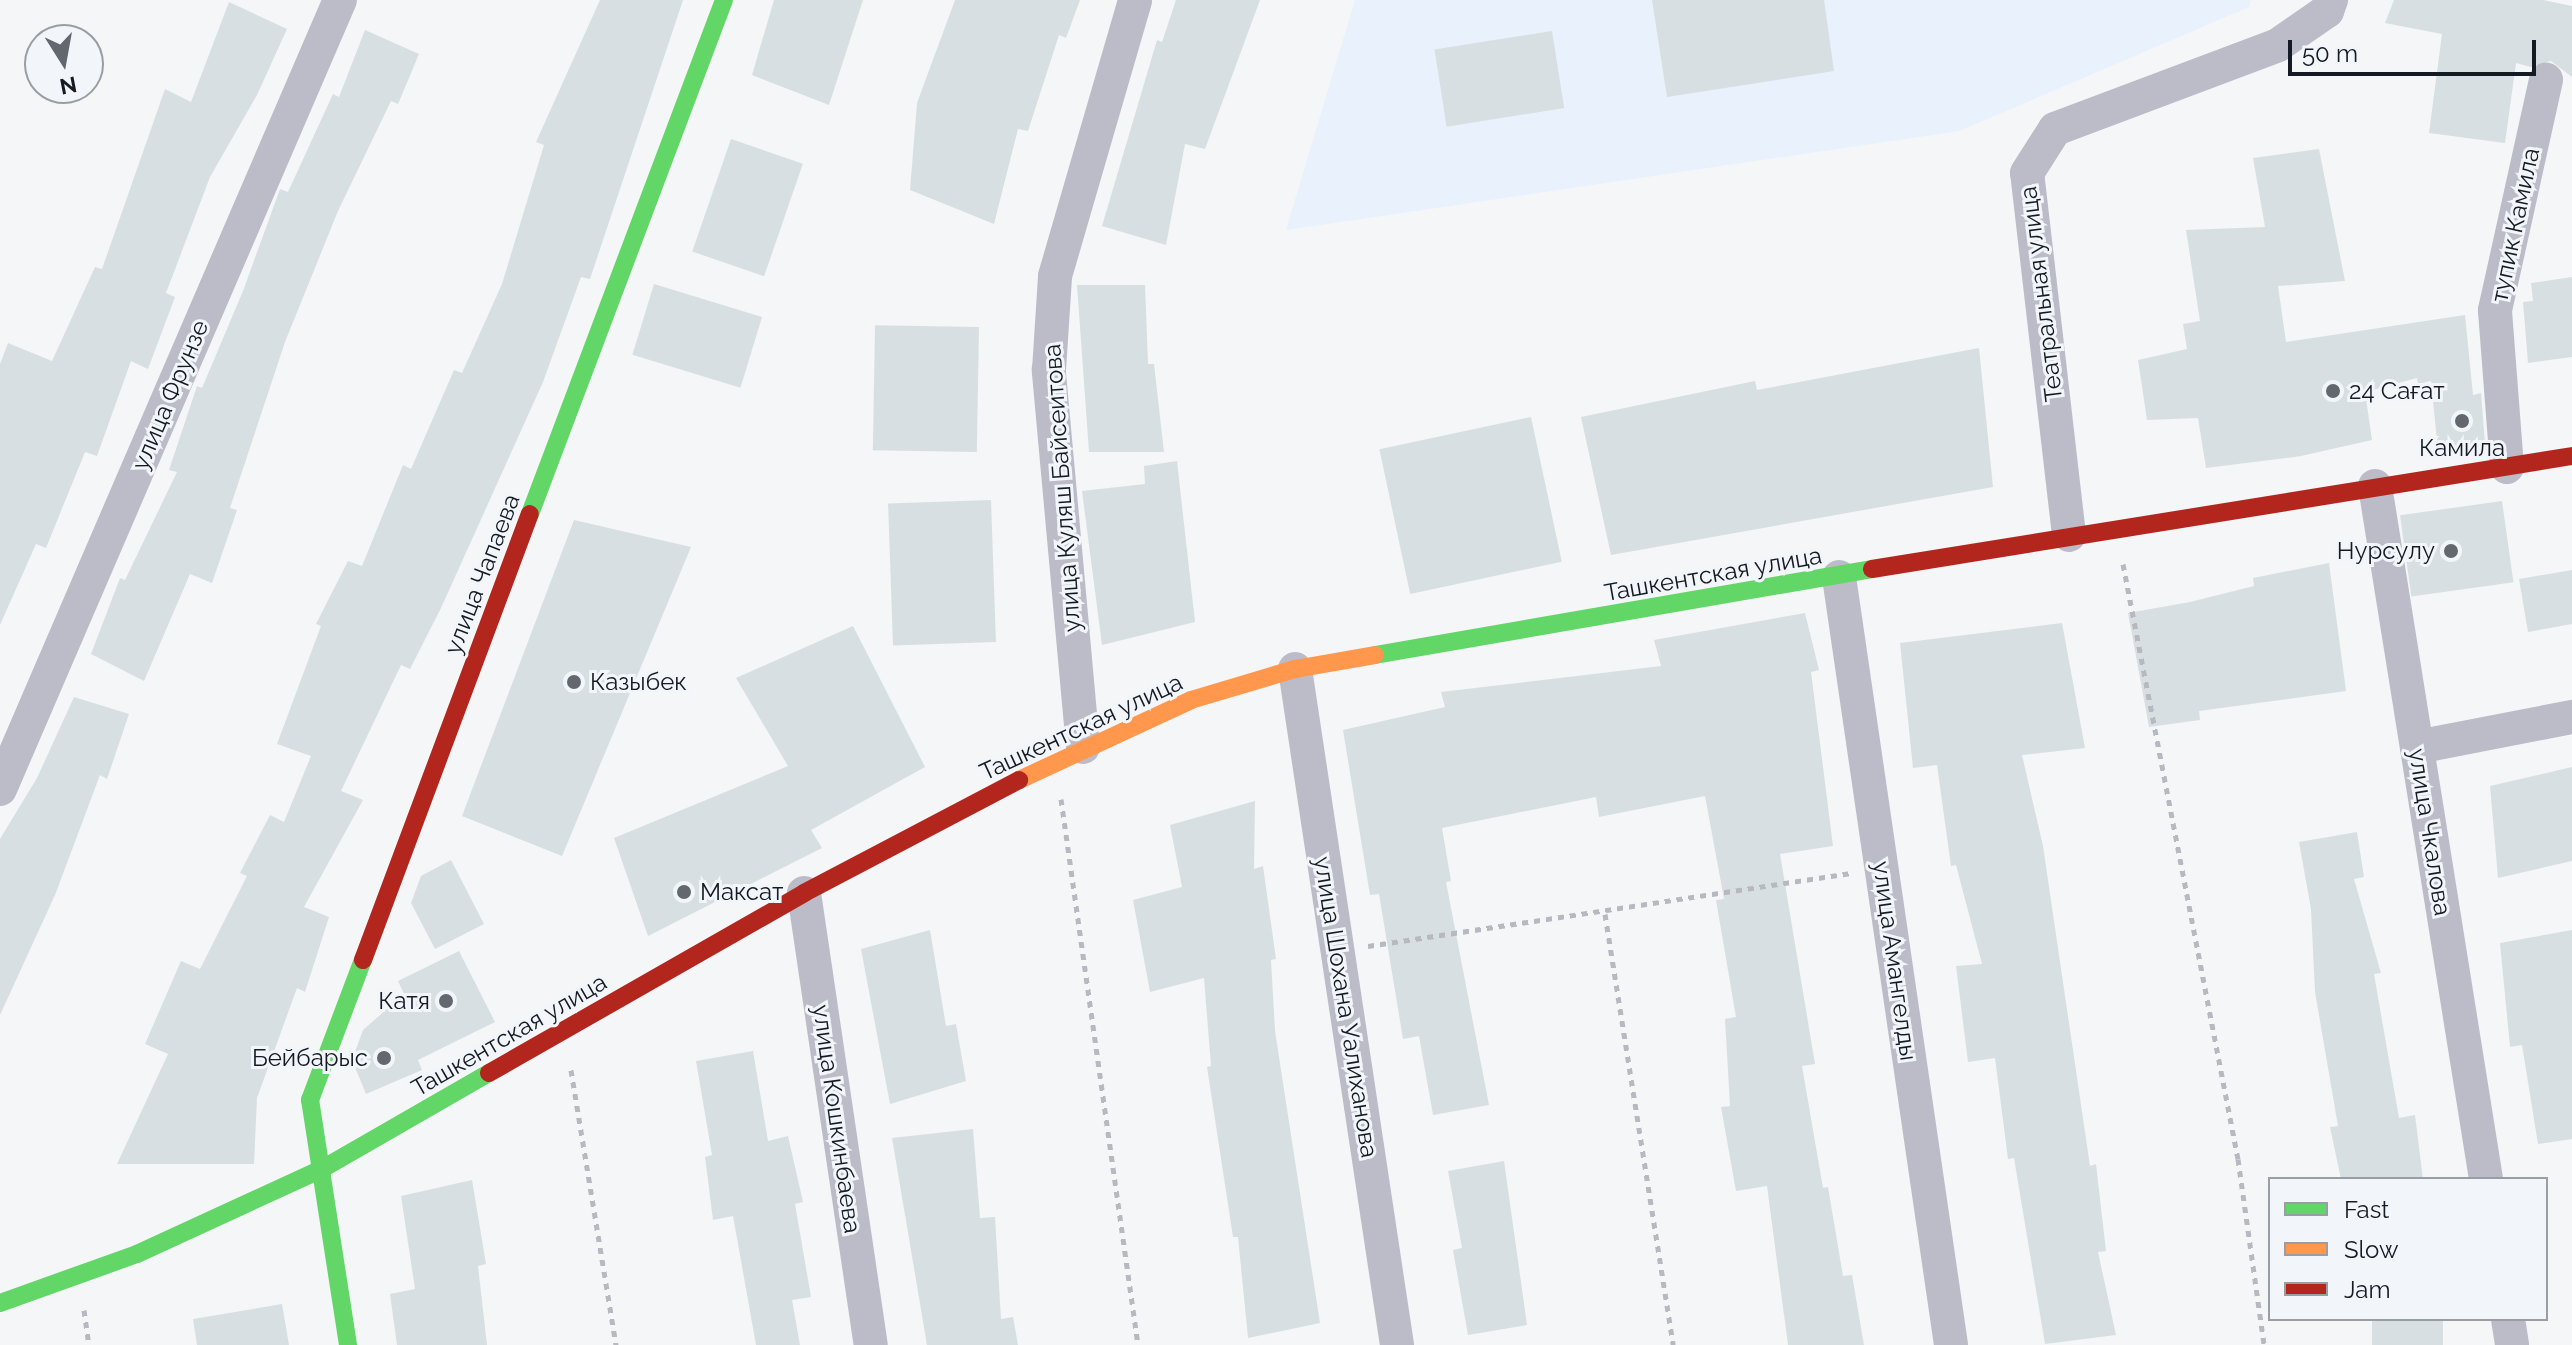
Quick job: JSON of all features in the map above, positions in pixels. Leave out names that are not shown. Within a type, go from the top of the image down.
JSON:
[{"type":"main road","name":"улица Чапаева","points":[[348,1345],[310,1100],[724,0]]},
{"type":"main road","name":"Ташкентская улица","points":[[0,1303],[137,1254],[322,1169],[804,893],[1069,754],[1191,700],[1295,669],[2116,527],[2572,456]]},
{"type":"street","name":"улица Фрунзе","points":[[0,789],[340,0]]},
{"type":"street","name":"улица Куляш Байсеитова","points":[[1069,754],[1049,370],[1054,292],[1135,0]]},
{"type":"street","name":"Театральная улица","points":[[2069,535],[2027,173],[2055,129],[2278,45],[2327,11],[2331,0]]},
{"type":"street","name":"тупик Камила","points":[[2507,467],[2495,310],[2546,80]]},
{"type":"street","name":"улица Чкалова","points":[[2375,486],[2486,1177]]},
{"type":"street","name":"улица Амангелды","points":[[1839,577],[1951,1345]]},
{"type":"street","name":"улица Шохана Уалиханова","points":[[1295,669],[1397,1345]]},
{"type":"street","points":[[2417,747],[2572,717]]},
{"type":"street","name":"улица Кошкинбаева","points":[[804,893],[871,1345]]},
{"type":"street","points":[[2508,1321],[2512,1345]]},
{"type":"path","points":[[2116,527],[2238,1159],[2264,1345]]},
{"type":"path","points":[[1069,754],[1138,1345]]},
{"type":"path","points":[[1337,950],[1605,914],[1881,868]]},
{"type":"path","points":[[1605,914],[1673,1345]]},
{"type":"path","points":[[562,1032],[582,1117],[616,1345]]},
{"type":"shaded area","points":[[1355,0],[2251,0],[2249,7],[1959,131],[1286,230]]},
{"type":"building","points":[[600,0],[683,0],[590,279],[581,277],[543,382],[441,608],[410,669],[401,665],[341,791],[363,800],[304,907],[329,917],[305,992],[297,988],[257,1098],[254,1164],[117,1164],[168,1054],[145,1044],[181,961],[200,969],[247,876],[240,873],[270,815],[284,822],[311,756],[277,744],[321,626],[316,624],[348,561],[362,566],[403,465],[411,469],[454,370],[462,373],[502,284],[544,145],[536,142]]},
{"type":"building","points":[[774,0],[863,0],[829,105],[752,75]]},
{"type":"building","points":[[955,0],[1080,0],[1066,38],[1059,35],[1028,131],[1018,129],[994,224],[910,190],[917,103]]},
{"type":"building","points":[[1176,0],[1260,0],[1205,149],[1185,144],[1166,245],[1102,226],[1157,40],[1162,42]]},
{"type":"building","points":[[1652,0],[1824,0],[1834,71],[1667,97]]},
{"type":"building","points":[[2394,0],[2543,0],[2572,6],[2572,77],[2551,61],[2531,67],[2516,63],[2505,143],[2429,133],[2442,34],[2385,23]]},
{"type":"building","points":[[229,2],[287,29],[257,95],[210,177],[166,293],[175,297],[148,369],[131,361],[97,456],[85,452],[46,548],[36,544],[0,625],[0,364],[8,343],[52,361],[95,267],[102,269],[165,89],[191,102]]},
{"type":"building","points":[[365,30],[419,54],[398,104],[391,101],[338,211],[285,342],[230,508],[237,510],[212,583],[190,574],[144,681],[91,654],[120,578],[125,580],[177,472],[169,470],[197,386],[202,388],[243,291],[280,189],[288,192],[333,94],[339,97]]},
{"type":"building","points":[[1552,31],[1564,108],[1447,127],[1434,50]]},
{"type":"building","points":[[731,139],[803,164],[764,276],[692,252]]},
{"type":"building","points":[[2319,149],[2345,281],[2278,286],[2286,342],[2465,315],[2473,395],[2481,393],[2485,443],[2438,451],[2431,381],[2418,384],[2417,378],[2365,392],[2372,440],[2301,456],[2206,468],[2198,418],[2147,420],[2138,360],[2187,349],[2183,324],[2200,321],[2186,230],[2265,227],[2253,158]]},
{"type":"building","points":[[2572,277],[2572,357],[2528,363],[2523,302],[2533,301],[2531,283]]},
{"type":"building","points":[[654,284],[762,317],[740,388],[632,355]]},
{"type":"building","points":[[1077,285],[1145,285],[1148,364],[1154,364],[1164,452],[1089,452]]},
{"type":"building","points":[[875,325],[979,327],[977,452],[873,450]]},
{"type":"building","points":[[1979,348],[1993,487],[1611,555],[1581,417],[1755,381],[1757,390]]},
{"type":"building","points":[[1531,417],[1562,562],[1410,594],[1379,449]]},
{"type":"building","points":[[1177,461],[1195,622],[1102,645],[1082,491],[1145,484],[1144,466]]},
{"type":"building","points":[[991,500],[996,642],[893,646],[888,504]]},
{"type":"building","name":"Нурсулу","points":[[2502,501],[2513,582],[2411,597],[2400,515]]},
{"type":"building","name":"Казыбек","points":[[574,520],[691,547],[562,856],[462,816]]},
{"type":"building","points":[[2329,563],[2346,691],[2199,711],[2200,720],[2149,727],[2128,613],[2190,602],[2254,586],[2253,578]]},
{"type":"building","points":[[2572,570],[2572,624],[2528,632],[2519,579]]},
{"type":"building","points":[[1805,613],[1819,670],[1811,672],[1833,846],[1780,854],[1815,1064],[1802,1066],[1823,1188],[1828,1187],[1843,1276],[1852,1275],[1864,1345],[1788,1345],[1767,1186],[1736,1191],[1721,1107],[1730,1106],[1725,1019],[1736,1017],[1716,900],[1724,899],[1705,796],[1599,817],[1596,797],[1442,828],[1451,881],[1446,882],[1489,1105],[1433,1115],[1419,1036],[1403,1039],[1379,894],[1370,895],[1343,730],[1445,707],[1441,692],[1661,666],[1654,640]]},
{"type":"building","points":[[2062,623],[2085,748],[2022,755],[2043,846],[2090,1166],[2096,1164],[2106,1251],[2098,1252],[2116,1335],[2045,1344],[2014,1158],[2008,1159],[1995,1058],[1968,1062],[1956,966],[1982,964],[1956,865],[1951,866],[1937,765],[1913,768],[1900,643]]},
{"type":"building","points":[[853,626],[925,767],[811,830],[822,848],[648,936],[614,838],[788,766],[736,678]]},
{"type":"building","points":[[74,697],[129,714],[107,779],[100,775],[55,895],[0,1015],[0,839],[37,778]]},
{"type":"building","points":[[2572,767],[2572,861],[2498,878],[2490,786]]},
{"type":"building","points":[[1255,801],[1254,869],[1263,866],[1276,959],[1271,960],[1275,1031],[1320,1323],[1248,1338],[1238,1237],[1233,1237],[1207,1067],[1211,1066],[1204,978],[1150,992],[1133,900],[1182,887],[1170,825]]},
{"type":"building","points":[[2357,832],[2364,877],[2354,879],[2381,973],[2374,974],[2399,1118],[2415,1115],[2423,1177],[2341,1177],[2330,1127],[2338,1126],[2315,992],[2311,909],[2299,842]]},
{"type":"building","points":[[451,860],[484,924],[435,949],[411,903],[421,876]]},
{"type":"building","points":[[930,930],[946,1026],[956,1024],[966,1081],[890,1104],[861,949]]},
{"type":"building","points":[[2572,930],[2572,1139],[2538,1144],[2522,1045],[2510,1047],[2500,943]]},
{"type":"building","points":[[459,951],[495,1022],[418,1060],[422,1070],[366,1094],[352,1060],[363,1030],[404,994],[398,981]]},
{"type":"building","points":[[753,1051],[768,1141],[788,1136],[803,1202],[795,1204],[811,1297],[792,1300],[800,1345],[756,1345],[733,1216],[713,1220],[705,1157],[712,1155],[696,1061]]},
{"type":"building","points":[[973,1129],[980,1218],[995,1217],[1001,1319],[1013,1317],[1018,1345],[927,1345],[892,1138]]},
{"type":"building","points":[[1504,1161],[1527,1325],[1468,1335],[1453,1250],[1462,1248],[1448,1171]]},
{"type":"building","points":[[472,1180],[486,1264],[478,1266],[487,1345],[397,1345],[390,1294],[415,1289],[401,1196]]},
{"type":"building","points":[[282,1304],[289,1345],[197,1345],[193,1319]]},
{"type":"building","points":[[2372,1321],[2443,1321],[2443,1345],[2372,1345]]},
{"type":"traffic: fast","points":[[530,514],[724,0]]},
{"type":"traffic: fast","points":[[1375,655],[1872,569]]},
{"type":"traffic: fast","points":[[348,1345],[310,1100],[363,960]]},
{"type":"traffic: fast","points":[[0,1303],[137,1254],[322,1169],[489,1073]]},
{"type":"traffic: slow","points":[[1019,780],[1191,700],[1295,669],[1375,655]]},
{"type":"traffic: jam","points":[[1872,569],[2572,456]]},
{"type":"traffic: jam","points":[[363,960],[530,514]]},
{"type":"traffic: jam","points":[[489,1073],[804,893],[1019,780]]},
{"type":"place","name":"24 Сағат","points":[[2333,391]]},
{"type":"place","name":"Камила","points":[[2462,421]]},
{"type":"place","name":"Нурсулу","points":[[2451,551]]},
{"type":"place","name":"Казыбек","points":[[574,682]]},
{"type":"place","name":"Максат","points":[[684,892]]},
{"type":"place","name":"Катя","points":[[446,1001]]},
{"type":"place","name":"Бейбарыс","points":[[384,1058]]}]
